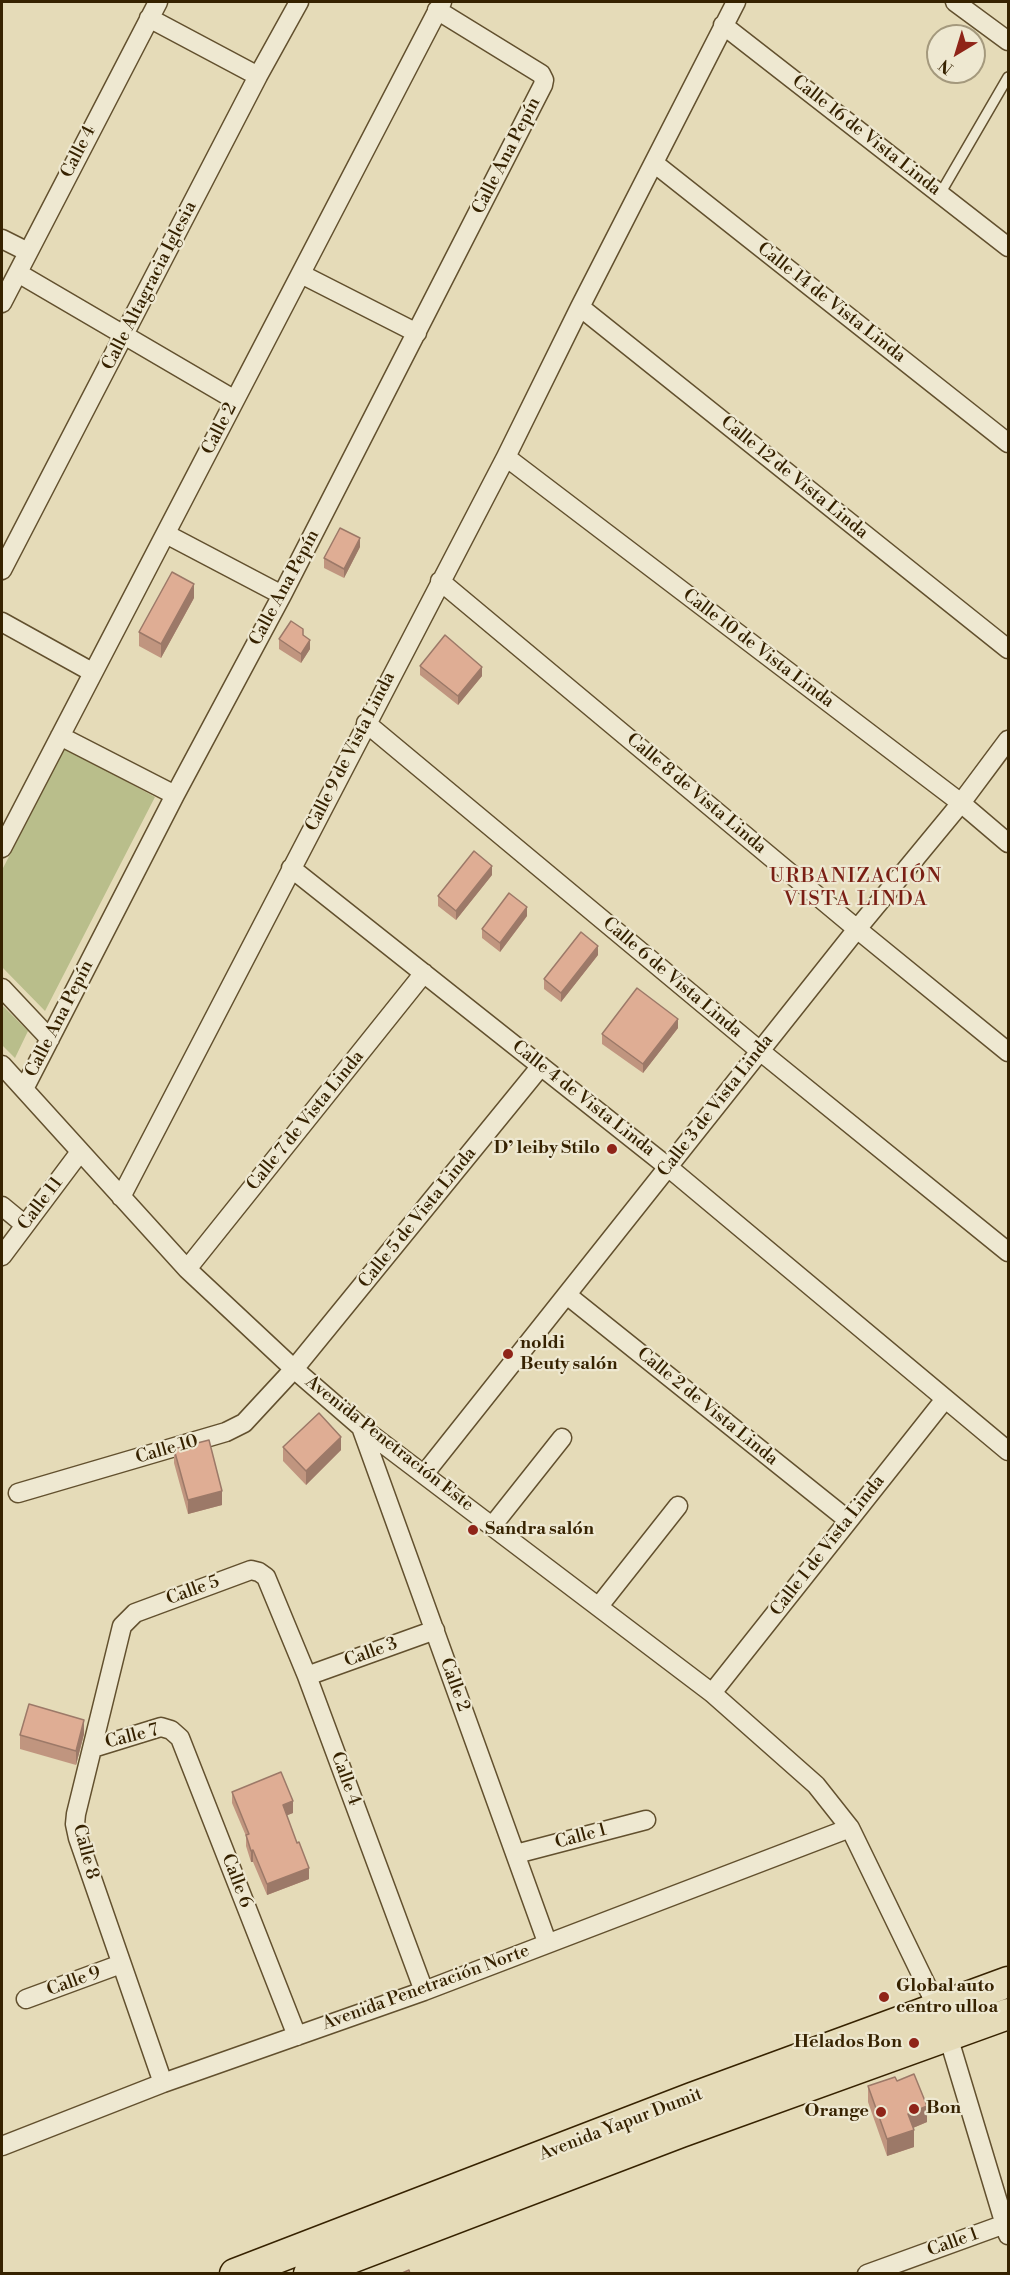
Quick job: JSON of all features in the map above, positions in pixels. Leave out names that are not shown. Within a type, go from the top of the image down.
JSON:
[{"type":"main road","name":"Avenida Yapur Dumit","points":[[235,2274],[681,2102],[1008,1982]]},
{"type":"main road","name":"Avenida Yapur Dumit","points":[[309,2274],[681,2132],[1008,2014]]},
{"type":"street","name":"Calle Altagracia Iglesia","points":[[2,570],[258,76],[299,2]]},
{"type":"street","name":"Calle 9 de Vista Linda","points":[[121,1197],[440,580],[507,456],[580,307],[736,2]]},
{"type":"street","points":[[955,2],[1008,41]]},
{"type":"street","name":"Calle Ana Pepín","points":[[24,1089],[175,795],[282,595],[543,85],[544,80],[541,74],[440,6]]},
{"type":"street","name":"Calle 2","points":[[2,848],[440,6]]},
{"type":"street","points":[[154,10],[258,76]]},
{"type":"street","name":"Calle 4","points":[[2,303],[154,10]]},
{"type":"street","name":"Calle 16 de Vista Linda","points":[[723,25],[1008,247]]},
{"type":"street","name":"Calle 14 de Vista Linda","points":[[654,163],[1008,443]]},
{"type":"street","points":[[2,239],[28,252]]},
{"type":"street","points":[[18,273],[234,400]]},
{"type":"street","points":[[301,274],[417,333]]},
{"type":"street","name":"Calle 12 de Vista Linda","points":[[580,307],[1008,649]]},
{"type":"street","name":"Calle 10 de Vista Linda","points":[[507,456],[960,803],[1008,843]]},
{"type":"street","points":[[166,534],[282,595]]},
{"type":"street","name":"Calle 8 de Vista Linda","points":[[440,580],[857,929],[1008,1052]]},
{"type":"street","points":[[2,622],[92,672]]},
{"type":"street","name":"Calle 6 de Vista Linda","points":[[366,723],[760,1051],[1008,1252]]},
{"type":"street","points":[[60,736],[175,795]]},
{"type":"street","name":"Calle 3 de Vista Linda","points":[[425,1473],[1008,740]]},
{"type":"street","name":"Calle 4 de Vista Linda","points":[[291,868],[668,1167],[1008,1451]]},
{"type":"street","name":"Calle 7 de Vista Linda","points":[[187,1269],[424,974]]},
{"type":"street","points":[[2,988],[50,1039]]},
{"type":"street","name":"Avenida Penetración Este","points":[[2,1065],[187,1269],[294,1369],[362,1427],[712,1693],[816,1785],[850,1828],[937,2007],[1007,2229]]},
{"type":"street","name":"Calle 5 de Vista Linda","points":[[294,1369],[541,1066]]},
{"type":"street","name":"Calle 11","points":[[2,1256],[80,1152]]},
{"type":"street","points":[[2,1206],[25,1225]]},
{"type":"street","name":"Calle 2 de Vista Linda","points":[[567,1294],[848,1520]]},
{"type":"street","name":"Calle 10","points":[[18,1494],[235,1428],[244,1423],[294,1369]]},
{"type":"street","name":"Calle 1 de Vista Linda","points":[[712,1693],[945,1399]]},
{"type":"street","name":"Calle 2","points":[[362,1427],[547,1942]]},
{"type":"street","points":[[493,1525],[562,1438]]},
{"type":"street","points":[[599,1606],[678,1506]]},
{"type":"street","name":"Calle 5","points":[[128,1618],[135,1613],[251,1570],[259,1572]]},
{"type":"street","name":"Calle 4","points":[[259,1572],[266,1578],[307,1676],[424,1991]]},
{"type":"street","name":"Calle 8","points":[[128,1618],[122,1626],[75,1824],[163,2083]]},
{"type":"street","name":"Calle 3","points":[[307,1676],[435,1630]]},
{"type":"street","name":"Calle 7","points":[[93,1748],[161,1727],[171,1730]]},
{"type":"street","name":"Calle 6","points":[[171,1730],[180,1738],[297,2036]]},
{"type":"street","name":"Calle 1","points":[[516,1854],[646,1820]]},
{"type":"street","name":"Avenida Penetración Norte","points":[[2,2146],[163,2083],[424,1991],[547,1942],[850,1828]]},
{"type":"street","name":"Calle 9","points":[[26,1999],[121,1964]]},
{"type":"street","name":"Calle 1","points":[[867,2274],[1007,2229]]},
{"type":"lane","points":[[940,194],[1008,77]]},
{"type":"green space","points":[[65,748],[155,797],[45,1011],[2,967],[2,870]]},
{"type":"green space","points":[[2,1005],[28,1031],[15,1058],[2,1045]]},
{"type":"building","points":[[340,528],[360,538],[344,569],[324,558]]},
{"type":"building","points":[[172,572],[194,584],[161,644],[139,632]]},
{"type":"building","points":[[291,621],[303,629],[303,635],[310,640],[301,654],[279,639]]},
{"type":"building","points":[[445,635],[482,667],[458,696],[420,666]]},
{"type":"building","points":[[474,851],[492,866],[456,911],[438,896]]},
{"type":"building","points":[[509,893],[527,907],[500,943],[482,929]]},
{"type":"building","points":[[581,932],[598,946],[561,993],[544,979]]},
{"type":"building","points":[[637,988],[678,1019],[643,1064],[602,1034]]},
{"type":"building","points":[[319,1413],[341,1437],[306,1471],[283,1447]]},
{"type":"building","points":[[209,1440],[222,1491],[188,1500],[174,1449]]},
{"type":"building","points":[[29,1704],[84,1720],[76,1751],[20,1735]]},
{"type":"building","points":[[281,1772],[293,1801],[283,1805],[309,1868],[267,1884],[253,1850],[251,1851],[246,1835],[249,1834],[232,1792]]},
{"type":"building","points":[[914,2074],[927,2106],[908,2114],[914,2130],[887,2139],[868,2086],[895,2077],[897,2081]]},
{"type":"place","name":"D’ leiby Stilo","points":[[612,1149]]},
{"type":"place","name":"noldi Beuty salón","points":[[508,1354]]},
{"type":"place","name":"Sandra salón","points":[[473,1530]]},
{"type":"place","name":"Global auto centro ulloa","points":[[884,1997]]},
{"type":"place","name":"Helados Bon","points":[[914,2043]]},
{"type":"place","name":"Bon","points":[[914,2109]]},
{"type":"place","name":"Orange","points":[[881,2112]]},
{"type":"district","name":"URBANIZACIÓN VISTA LINDA","points":[[856,888]]}]
